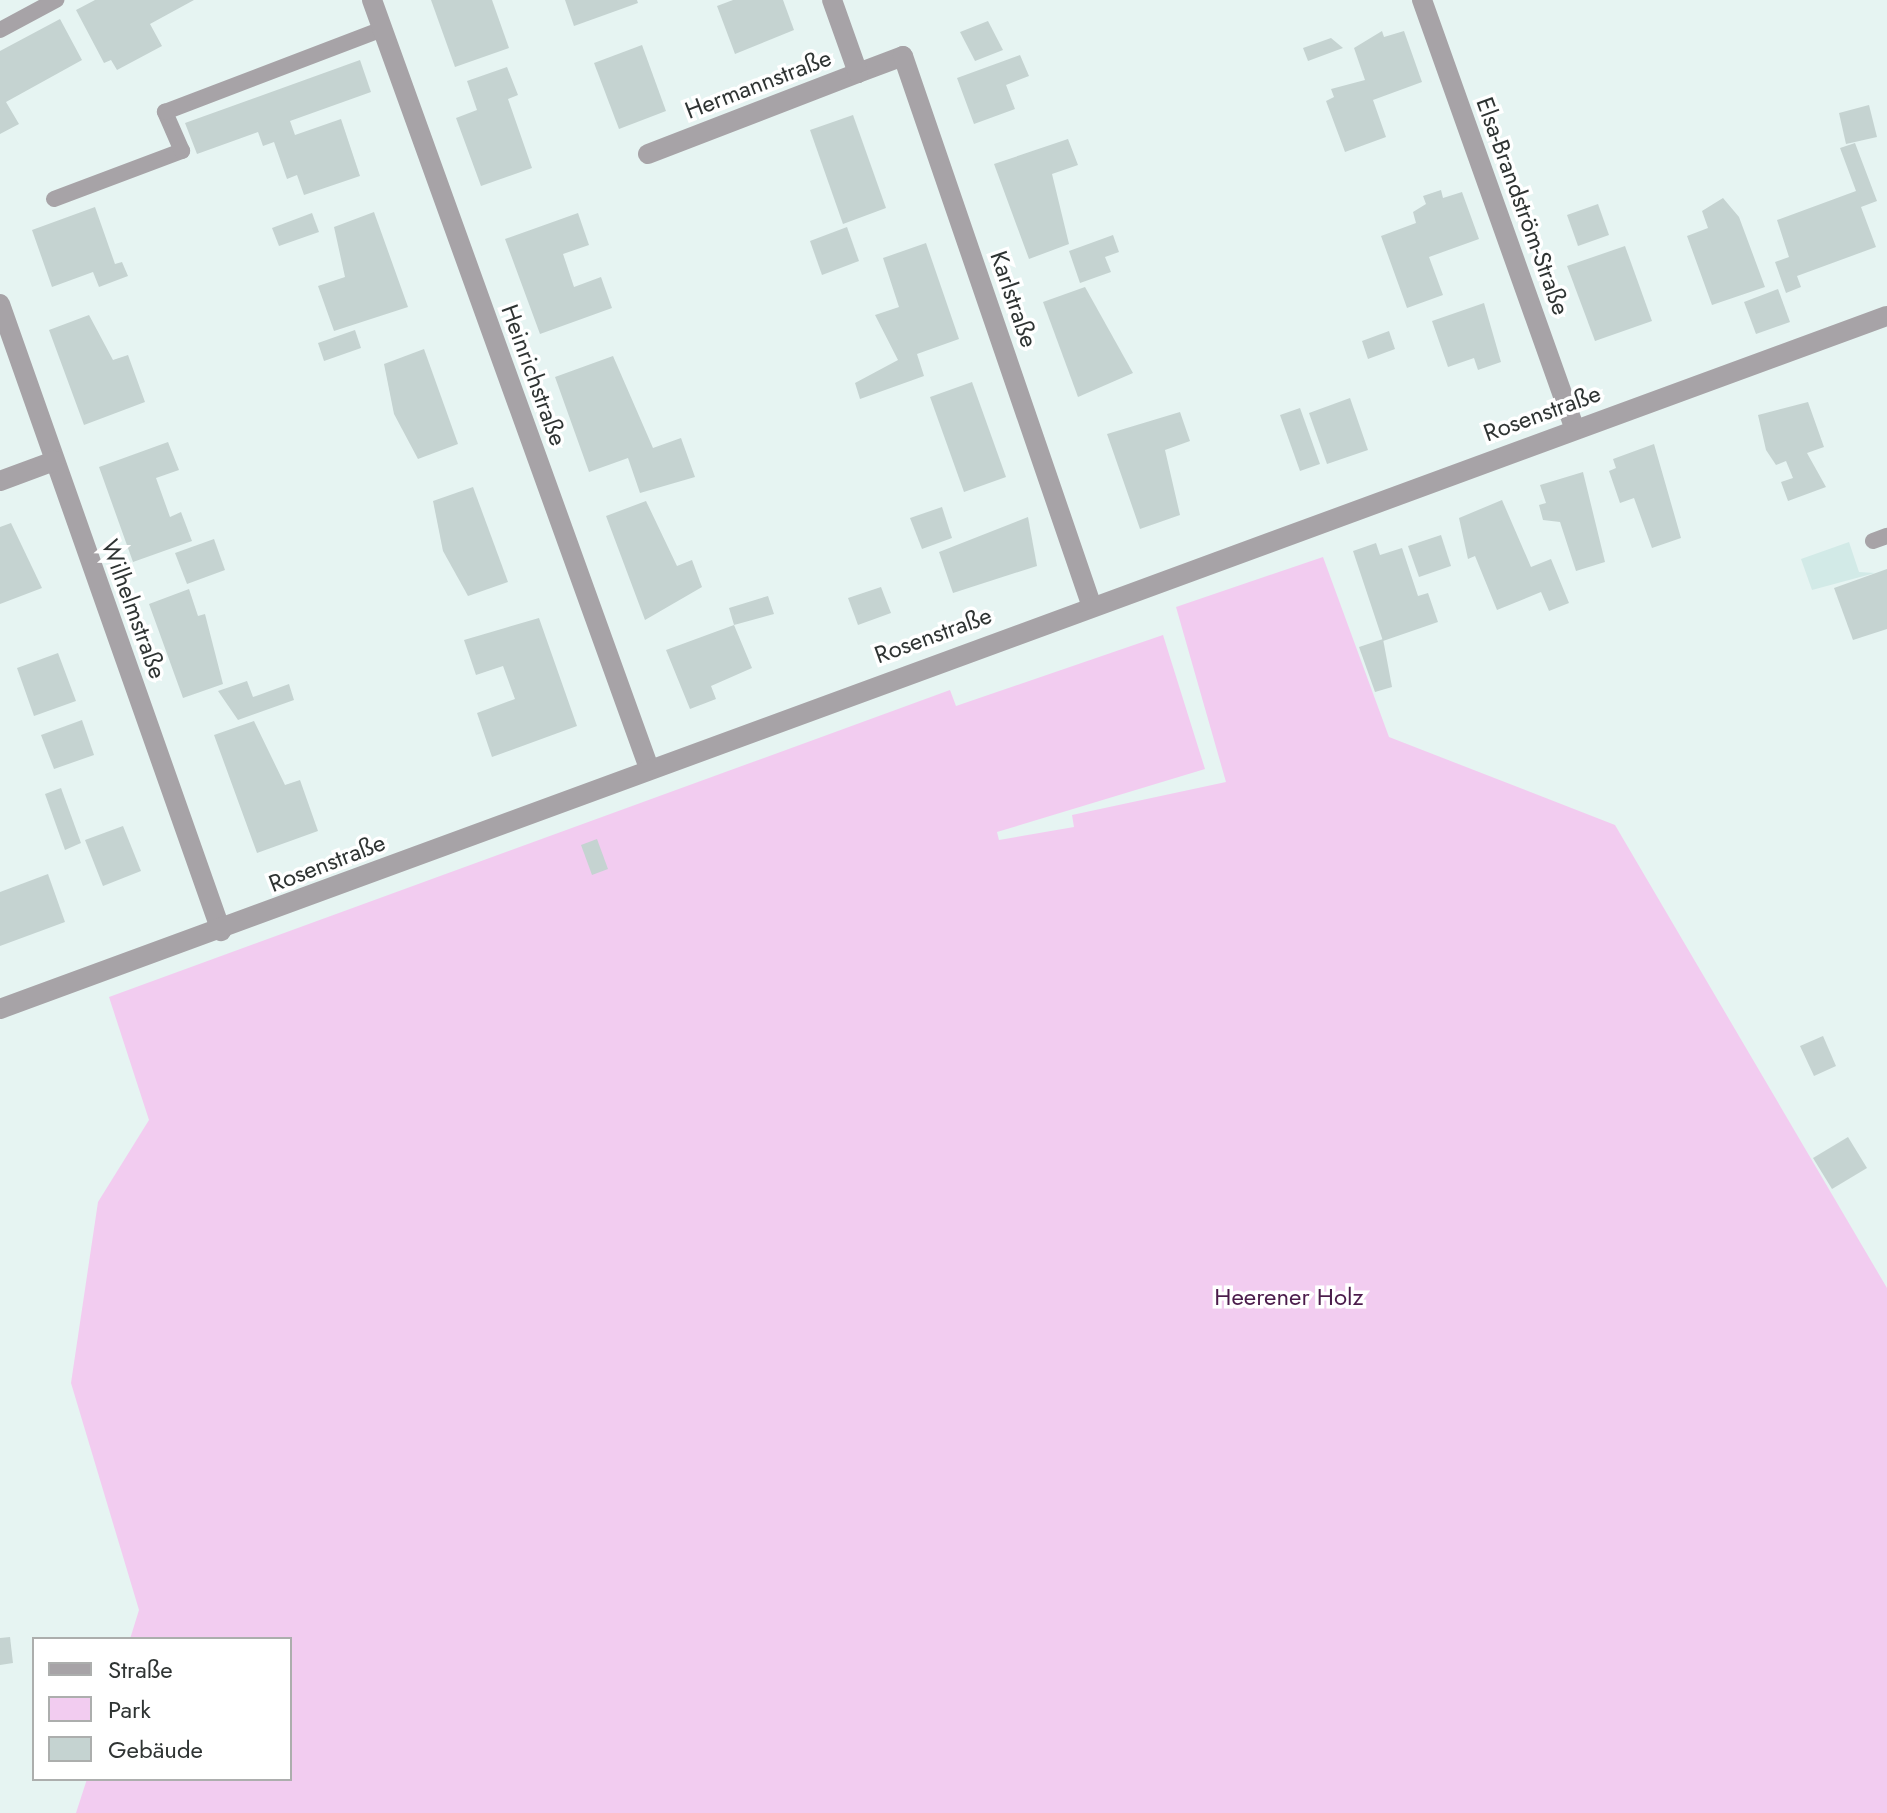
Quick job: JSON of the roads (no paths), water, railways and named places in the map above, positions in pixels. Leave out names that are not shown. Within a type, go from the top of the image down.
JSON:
[{"type":"street","name":"Heinrichstraße","points":[[372,0],[649,768]]},
{"type":"street","name":"Hermannstraße","points":[[648,154],[858,73],[832,0]]},
{"type":"street","name":"Elsa-Brandström-Straße","points":[[1422,0],[1575,429]]},
{"type":"street","name":"Karlstraße","points":[[858,73],[903,56],[1091,604]]},
{"type":"street","name":"Wilhelmstraße","points":[[0,304],[221,931]]},
{"type":"street","name":"Rosenstraße","points":[[0,1009],[221,931],[1091,604],[1887,316]]},
{"type":"street","points":[[0,481],[54,461]]},
{"type":"lane","points":[[0,30],[56,0]]},
{"type":"lane","points":[[54,199],[182,151],[165,112],[382,29]]},
{"type":"park label","name":"Heerener Holz","points":[[1289,1297]]}]
